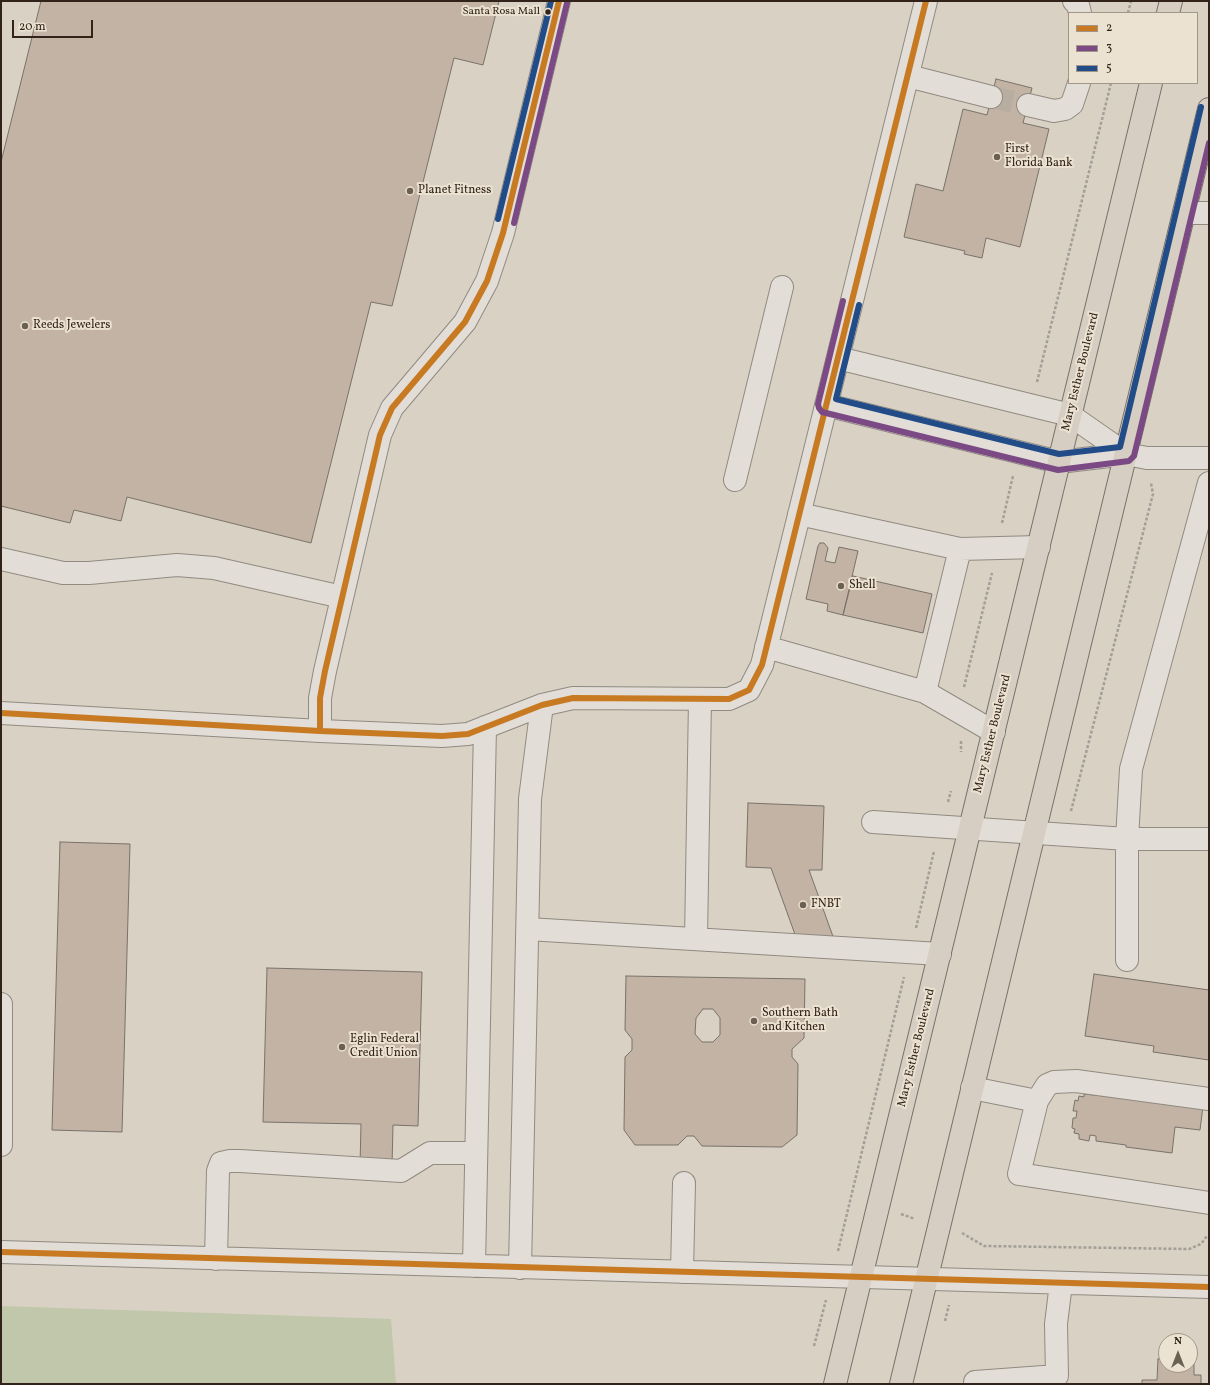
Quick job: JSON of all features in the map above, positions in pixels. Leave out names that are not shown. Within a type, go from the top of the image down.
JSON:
[{"type":"main road","points":[[1168,12],[1171,1]]},
{"type":"main road","name":"Mary Esther Boulevard","points":[[835,1384],[1151,84]]},
{"type":"main road","points":[[901,1384],[1209,109]]},
{"type":"street","points":[[320,731],[320,698],[325,670],[380,435],[392,408],[465,322],[487,281],[504,227],[559,1]]},
{"type":"street","points":[[1,713],[320,731],[442,736],[468,734],[542,705],[573,698],[729,699],[749,690],[762,665],[926,1]]},
{"type":"street","points":[[1074,1],[1078,6],[1080,12]]},
{"type":"street","points":[[908,76],[991,97]]},
{"type":"street","points":[[1028,105],[1054,111],[1065,109],[1072,104],[1079,84]]},
{"type":"street","points":[[1184,212],[1209,213]]},
{"type":"street","points":[[735,480],[782,287]]},
{"type":"street","points":[[838,358],[1070,415],[1126,454]]},
{"type":"street","points":[[826,405],[1059,462],[1126,454],[1147,458],[1209,458]]},
{"type":"street","points":[[1127,960],[1127,839],[1131,769],[1209,483]]},
{"type":"street","points":[[799,514],[960,549],[1039,547]]},
{"type":"street","points":[[925,692],[960,549]]},
{"type":"street","points":[[1,560],[63,574],[177,565],[214,568],[342,597]]},
{"type":"street","points":[[766,647],[925,692],[994,732]]},
{"type":"street","points":[[696,939],[700,699]]},
{"type":"street","points":[[520,1268],[530,799],[542,705]]},
{"type":"street","points":[[474,1266],[485,727]]},
{"type":"street","points":[[874,822],[1127,839],[1209,839]]},
{"type":"street","points":[[528,929],[940,954]]},
{"type":"street","points":[[1,1004],[1,1144]]},
{"type":"street","points":[[1209,1099],[1076,1081],[1054,1082],[1047,1085],[1037,1101],[1019,1174],[1209,1203]]},
{"type":"street","points":[[972,1088],[1037,1101]]},
{"type":"street","points":[[216,1259],[218,1170],[221,1163],[240,1161],[401,1170],[430,1153],[476,1153]]},
{"type":"street","points":[[682,1272],[684,1184]]},
{"type":"street","points":[[1,1252],[1209,1287]]},
{"type":"street","points":[[975,1384],[975,1382],[1058,1380],[1056,1324],[1061,1283]]},
{"type":"path","points":[[1128,12],[1131,1]]},
{"type":"path","points":[[850,1199],[963,1233],[984,1246],[1189,1249],[1201,1244],[1207,1236],[1209,1236]]},
{"type":"green space","points":[[1,1306],[391,1319],[396,1384],[1,1384]]},
{"type":"building","name":"Santa Rosa Mall","points":[[41,1],[499,1],[483,65],[454,58],[392,306],[371,302],[311,543],[127,497],[121,521],[74,510],[70,523],[1,506],[1,162]]},
{"type":"building","name":"First Florida Bank","points":[[996,79],[1032,88],[1023,123],[1049,129],[1020,247],[986,238],[982,258],[964,254],[965,251],[904,237],[916,184],[943,191],[963,109],[987,115]]},
{"type":"building","points":[[820,543],[824,543],[828,548],[825,561],[835,563],[839,547],[858,551],[843,615],[827,611],[828,604],[806,599],[818,546]]},
{"type":"building","points":[[853,576],[932,594],[923,633],[843,615]]},
{"type":"building","name":"FNBT","points":[[748,803],[824,806],[822,870],[809,870],[835,942],[797,940],[771,868],[746,867]]},
{"type":"building","points":[[60,842],[130,844],[122,1132],[52,1130]]},
{"type":"building","name":"Eglin Federal Credit Union","points":[[267,968],[422,972],[418,1126],[393,1125],[392,1166],[360,1166],[361,1124],[263,1122]]},
{"type":"building","points":[[1094,974],[1209,990],[1209,1060],[1153,1052],[1154,1046],[1085,1036]]},
{"type":"building","points":[[626,976],[805,979],[804,1038],[792,1049],[792,1057],[798,1064],[797,1135],[782,1147],[702,1146],[694,1136],[687,1136],[678,1145],[635,1145],[624,1130],[625,1057],[632,1050],[632,1039],[625,1030]],"holes":[[[703,1009],[713,1009],[720,1018],[720,1035],[713,1042],[702,1042],[695,1034],[696,1018]]]},
{"type":"building","points":[[1084,1094],[1203,1106],[1200,1130],[1175,1127],[1172,1153],[1126,1147],[1126,1145],[1096,1141],[1096,1136],[1090,1135],[1089,1141],[1079,1139],[1079,1134],[1074,1133],[1075,1129],[1072,1128],[1073,1118],[1076,1118],[1077,1111],[1073,1111],[1075,1100],[1078,1101],[1079,1096],[1084,1097]]},
{"type":"building","points":[[1158,1359],[1158,1373],[1194,1373],[1194,1375],[1201,1375],[1201,1384],[1142,1384],[1142,1380],[1157,1380]]},
{"type":"tunnel","points":[[991,97],[1028,105]]},
{"type":"transit line","name":"5","points":[[498,219],[551,1]]},
{"type":"transit line","name":"2","points":[[320,731],[320,698],[325,671],[380,435],[392,408],[465,322],[487,281],[503,233],[559,1]]},
{"type":"transit line","name":"2","points":[[1,713],[320,731],[442,736],[468,734],[542,705],[573,698],[729,699],[749,690],[762,665],[926,1]]},
{"type":"transit line","name":"3","points":[[514,223],[567,3]]},
{"type":"transit line","name":"5","points":[[859,305],[836,399],[1059,454],[1120,447],[1201,107]]},
{"type":"transit line","name":"3","points":[[843,301],[818,404],[822,412],[1058,470],[1129,461],[1134,456],[1209,143]]},
{"type":"transit line","name":"2","points":[[1,1252],[1209,1287]]},
{"type":"place","name":"Santa Rosa Mall","points":[[548,12]]},
{"type":"place","name":"First Florida Bank","points":[[997,157]]},
{"type":"place","name":"Planet Fitness","points":[[410,191]]},
{"type":"place","name":"Reeds Jewelers","points":[[25,326]]},
{"type":"place","name":"Shell","points":[[841,586]]},
{"type":"place","name":"FNBT","points":[[803,905]]},
{"type":"place","name":"Southern Bath and Kitchen","points":[[754,1021]]},
{"type":"place","name":"Eglin Federal Credit Union","points":[[342,1047]]}]
